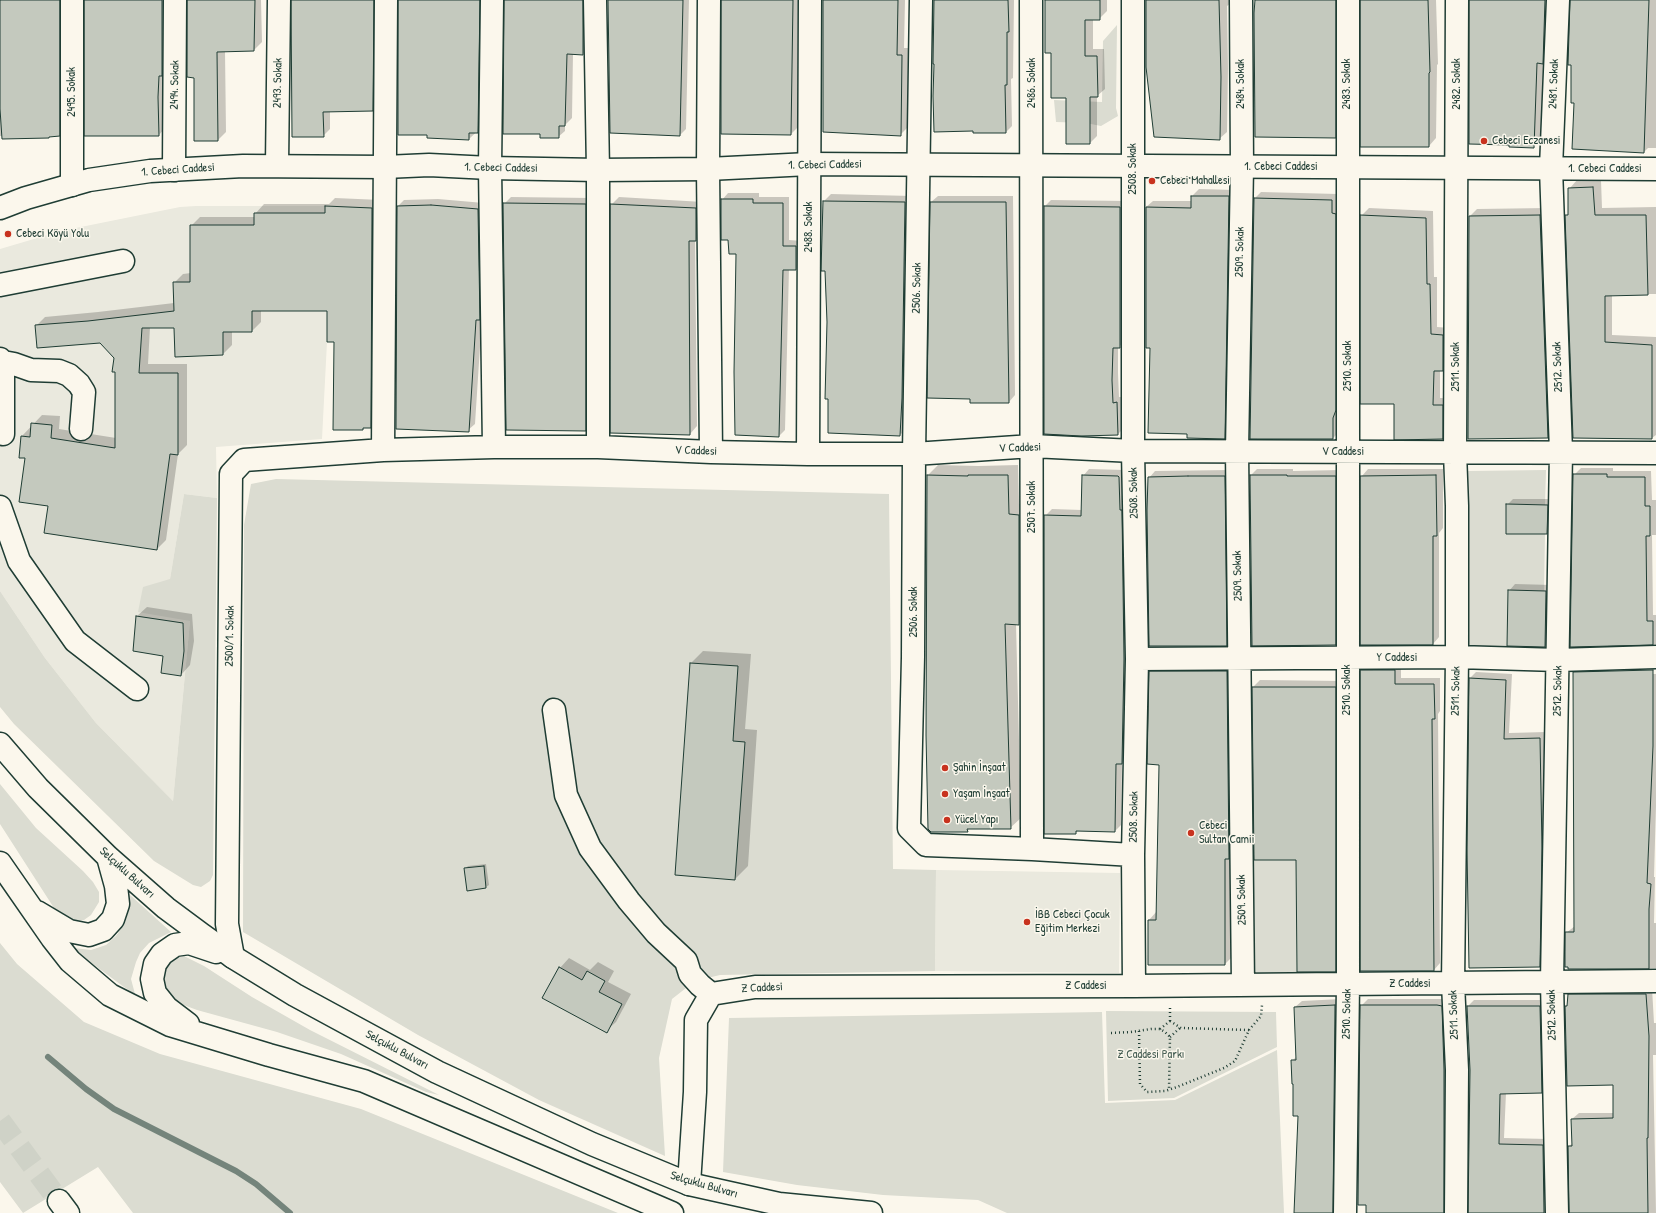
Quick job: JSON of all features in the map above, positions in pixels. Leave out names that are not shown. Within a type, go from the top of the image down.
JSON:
[{"type":"street","name":"2495. Sokak","points":[[72,0],[72,185]]},
{"type":"street","name":"2494. Sokak","points":[[174,170],[175,0]]},
{"type":"street","name":"2493. Sokak","points":[[277,165],[279,0]]},
{"type":"street","points":[[383,450],[386,0]]},
{"type":"street","points":[[492,0],[490,168],[494,447]]},
{"type":"street","points":[[595,0],[598,170],[598,447]]},
{"type":"street","points":[[709,0],[708,169],[711,452]]},
{"type":"street","name":"2488. Sokak","points":[[808,454],[810,0]]},
{"type":"street","name":"2506. Sokak","points":[[921,0],[920,165],[914,454],[914,657],[909,828],[926,844],[1133,855]]},
{"type":"street","name":"2486. Sokak","points":[[1031,0],[1032,166]]},
{"type":"street","name":"2508. Sokak","points":[[1133,0],[1133,451],[1137,659],[1133,855],[1134,986]]},
{"type":"street","name":"2484. Sokak","points":[[1241,0],[1242,167]]},
{"type":"street","name":"2483. Sokak","points":[[1347,168],[1348,0]]},
{"type":"street","name":"2482. Sokak","points":[[1457,0],[1457,168]]},
{"type":"street","name":"2481. Sokak","points":[[1551,168],[1558,0]]},
{"type":"street","name":"1. Cebeci Caddesi","points":[[0,208],[26,198],[89,180],[142,172],[277,165],[385,167],[429,165],[598,170],[708,169],[809,164],[1656,169]]},
{"type":"street","name":"2507. Sokak","points":[[1032,166],[1032,849]]},
{"type":"street","name":"2509. Sokak","points":[[1242,167],[1237,451],[1239,658],[1252,985]]},
{"type":"street","name":"2510. Sokak","points":[[1345,1213],[1348,984],[1347,658],[1349,452],[1347,168]]},
{"type":"street","name":"2511. Sokak","points":[[1456,1213],[1457,1070],[1453,983],[1457,658],[1457,506],[1455,452],[1457,168]]},
{"type":"street","name":"2512. Sokak","points":[[1551,168],[1561,452],[1552,982],[1557,1213]]},
{"type":"street","points":[[0,285],[123,261]]},
{"type":"street","points":[[3,434],[2,361],[31,370],[59,371],[74,379],[84,392],[81,428]]},
{"type":"street","name":"V Caddesi","points":[[383,450],[494,447],[598,447],[711,452],[914,454],[1032,446],[1133,451],[1656,452]]},
{"type":"street","name":"2500/1. Sokak","points":[[233,957],[227,924],[231,474],[244,460],[383,450]]},
{"type":"street","points":[[0,507],[19,561],[75,641],[137,689]]},
{"type":"street","name":"Y Caddesi","points":[[1137,659],[1457,658],[1558,660],[1656,657]]},
{"type":"street","points":[[554,710],[566,795],[590,848],[629,901],[656,933],[686,961],[690,974],[711,994],[696,1020],[695,1092],[689,1184]]},
{"type":"street","name":"Selçuklu Bulvarı","points":[[0,744],[38,788],[108,858],[166,908],[233,957],[295,995],[438,1072],[592,1144],[689,1184],[779,1204],[871,1213]]},
{"type":"street","points":[[29,907],[69,931],[89,935],[103,930],[113,919],[118,904],[116,886],[108,858]]},
{"type":"street","points":[[0,863],[29,907],[70,961],[110,995],[170,1025],[269,1055],[364,1080],[672,1213]]},
{"type":"street","points":[[202,1035],[167,1008],[155,993],[152,978],[155,964],[162,954],[175,945],[189,943],[233,957]]},
{"type":"street","name":"Z Caddesi","points":[[711,994],[755,987],[1134,986],[1656,981]]},
{"type":"path","points":[[1139,1031],[1140,1084],[1147,1092],[1169,1090],[1224,1068],[1235,1061],[1249,1030],[1261,1016],[1262,1006],[1252,985]]},
{"type":"path","points":[[1111,1033],[1160,1029],[1170,1021],[1181,1028],[1249,1030]]},
{"type":"path","points":[[1169,1090],[1170,1037],[1181,1028]]},
{"type":"path","points":[[1160,1029],[1170,1037]]},
{"type":"shaded area","points":[[325,206],[324,230],[329,230],[327,342],[322,439],[216,447],[217,498],[184,494],[170,579],[184,619],[190,621],[173,801],[96,723],[45,658],[0,591],[0,249],[61,231],[180,207]]},
{"type":"shaded area","name":"İBB Cebeci Çocuk Eğitim Merkezi","points":[[936,870],[1120,873],[1119,973],[935,971]]},
{"type":"green space","points":[[1117,25],[1116,108],[1118,116],[1101,126],[1086,123],[1056,122],[1054,100],[1102,102],[1103,41]]},
{"type":"green space","points":[[1546,470],[1545,505],[1507,504],[1545,534],[1544,591],[1508,590],[1507,647],[1468,646],[1468,471]]},
{"type":"green space","points":[[276,479],[889,494],[893,869],[936,870],[935,971],[720,975],[695,981],[672,999],[659,1058],[665,1156],[539,1100],[418,1035],[243,932],[244,525],[251,484]]},
{"type":"green space","points":[[184,494],[217,498],[213,875],[210,881],[201,887],[193,885],[154,861],[14,724],[0,707],[0,591],[45,658],[96,723],[173,801],[190,621],[138,612],[143,587],[170,579]]},
{"type":"green space","points":[[0,784],[36,828],[93,882],[99,892],[99,902],[91,915],[84,920],[74,922],[66,921],[54,908],[0,824]]},
{"type":"green space","points":[[1296,859],[1297,973],[1254,973],[1253,860]]},
{"type":"green space","points":[[129,894],[171,932],[149,943],[140,953],[131,979],[135,994],[78,953],[74,948],[91,950],[106,945],[116,936],[125,923],[130,904]]},
{"type":"green space","points":[[0,943],[17,964],[84,1022],[160,1054],[361,1109],[618,1213],[133,1213],[98,1167],[23,1213],[0,1182]]},
{"type":"green space","points":[[184,956],[204,966],[252,997],[310,1030],[439,1095],[426,1092],[341,1054],[277,1032],[197,1010],[173,1001],[167,996],[160,972],[167,963]]},
{"type":"green space","name":"Z Caddesi Parkı","points":[[1106,1011],[1276,1012],[1277,1047],[1174,1098],[1108,1101]]},
{"type":"green space","points":[[1102,1012],[1105,1103],[1175,1100],[1277,1050],[1284,1213],[1007,1213],[978,1200],[883,1195],[797,1185],[723,1172],[729,1018]]},
{"type":"building","points":[[0,0],[60,0],[60,136],[49,138],[2,139],[0,109]]},
{"type":"building","points":[[84,0],[162,0],[162,76],[159,76],[158,97],[159,136],[84,136]]},
{"type":"building","points":[[187,0],[255,0],[254,51],[217,52],[218,141],[194,141],[194,78],[187,77]]},
{"type":"building","points":[[291,0],[374,0],[373,111],[323,112],[324,137],[292,137]]},
{"type":"building","points":[[398,0],[480,0],[478,133],[469,133],[469,140],[427,138],[427,135],[398,135]]},
{"type":"building","points":[[504,0],[583,0],[583,55],[567,54],[565,126],[559,126],[559,138],[540,138],[540,134],[503,134]]},
{"type":"building","points":[[608,0],[683,0],[680,136],[610,133]]},
{"type":"building","points":[[721,0],[793,0],[791,135],[721,134]]},
{"type":"building","points":[[823,0],[898,0],[897,55],[902,55],[901,136],[823,132]]},
{"type":"building","points":[[934,0],[1008,0],[1009,32],[1007,32],[1007,85],[1005,85],[1006,133],[973,133],[973,131],[934,132]]},
{"type":"building","points":[[1045,0],[1100,0],[1100,20],[1085,20],[1085,56],[1097,56],[1098,97],[1090,97],[1090,144],[1066,144],[1066,98],[1051,98],[1051,53],[1045,53]]},
{"type":"building","points":[[1146,0],[1219,0],[1221,77],[1220,140],[1154,137],[1146,67]]},
{"type":"building","points":[[1255,0],[1336,0],[1336,138],[1255,137]]},
{"type":"building","points":[[1360,0],[1428,0],[1430,72],[1429,147],[1360,147]]},
{"type":"building","points":[[1469,0],[1545,0],[1543,64],[1537,63],[1534,148],[1509,147],[1509,145],[1469,144]]},
{"type":"building","points":[[1570,0],[1649,0],[1644,153],[1572,149],[1574,103],[1571,103],[1571,65],[1568,65]]},
{"type":"building","points":[[1593,187],[1595,215],[1646,215],[1648,295],[1605,296],[1605,342],[1652,345],[1652,439],[1573,438],[1565,215],[1568,215],[1568,188]]},
{"type":"building","points":[[1191,196],[1229,196],[1225,439],[1187,438],[1187,434],[1148,433],[1150,348],[1146,348],[1146,207],[1191,208]]},
{"type":"building","points":[[1254,198],[1332,200],[1332,213],[1336,214],[1336,410],[1333,418],[1333,439],[1250,439]]},
{"type":"building","points":[[721,199],[753,199],[753,203],[783,203],[783,246],[796,246],[796,270],[783,270],[779,437],[735,435],[734,372],[736,254],[729,254],[728,240],[721,240]]},
{"type":"building","points":[[823,201],[905,202],[900,436],[828,433],[828,399],[825,399],[827,322],[825,271],[821,271]]},
{"type":"building","points":[[930,202],[1006,202],[1009,403],[970,403],[970,399],[927,398]]},
{"type":"building","points":[[503,203],[586,204],[586,431],[506,430]]},
{"type":"building","points":[[610,204],[696,208],[696,241],[689,241],[690,435],[610,433]]},
{"type":"building","points":[[431,205],[478,209],[480,320],[476,320],[469,432],[396,429],[397,206]]},
{"type":"building","points":[[325,206],[372,208],[371,428],[363,428],[363,430],[333,430],[334,342],[327,342],[327,311],[252,311],[252,332],[223,332],[223,355],[175,357],[174,328],[142,328],[139,373],[178,373],[178,455],[170,454],[157,550],[44,533],[48,506],[19,502],[25,458],[19,458],[21,436],[30,437],[31,423],[52,425],[51,438],[115,448],[115,372],[112,372],[114,358],[100,343],[37,348],[35,325],[88,321],[174,311],[173,282],[190,282],[190,225],[254,225],[254,213],[325,213]]},
{"type":"building","points":[[1044,206],[1120,207],[1120,348],[1113,348],[1112,380],[1113,403],[1117,402],[1118,435],[1081,436],[1044,434]]},
{"type":"building","points":[[1360,215],[1426,218],[1427,284],[1430,284],[1431,334],[1443,335],[1443,371],[1434,371],[1433,405],[1443,405],[1443,439],[1394,440],[1394,404],[1360,404]]},
{"type":"building","points":[[1540,215],[1548,438],[1468,439],[1469,216]]},
{"type":"building","points":[[1573,474],[1607,474],[1607,477],[1645,477],[1645,506],[1650,506],[1650,536],[1646,536],[1647,621],[1653,621],[1653,645],[1570,647]]},
{"type":"building","points":[[927,475],[1008,475],[1009,514],[1019,515],[1019,625],[1005,624],[1011,829],[967,829],[968,832],[931,832],[928,829],[926,735]]},
{"type":"building","points":[[1082,475],[1119,477],[1120,510],[1122,510],[1124,659],[1122,764],[1116,764],[1115,832],[1076,831],[1076,834],[1044,834],[1044,515],[1081,516]]},
{"type":"building","points":[[1250,475],[1336,476],[1336,645],[1252,646]]},
{"type":"building","points":[[1436,475],[1437,536],[1433,536],[1433,645],[1360,645],[1360,476]]},
{"type":"building","points":[[1225,476],[1227,646],[1149,646],[1148,477]]},
{"type":"building","points":[[1506,504],[1548,505],[1547,534],[1506,534]]},
{"type":"building","points":[[1508,590],[1546,591],[1545,647],[1507,646]]},
{"type":"building","points":[[136,616],[183,623],[184,651],[181,676],[161,673],[163,656],[133,651]]},
{"type":"building","points":[[690,663],[738,666],[733,741],[745,742],[735,880],[675,875]]},
{"type":"building","points":[[1360,670],[1395,670],[1395,684],[1434,684],[1435,719],[1432,719],[1434,971],[1360,971]]},
{"type":"building","points":[[1653,670],[1653,746],[1647,883],[1651,884],[1649,909],[1649,969],[1568,969],[1568,967],[1565,967],[1565,932],[1574,932],[1573,672]]},
{"type":"building","points":[[1149,671],[1227,671],[1229,859],[1225,859],[1225,965],[1148,965],[1148,920],[1156,920],[1159,765],[1147,764]]},
{"type":"building","points":[[1469,678],[1506,680],[1504,739],[1540,738],[1542,848],[1540,967],[1469,968],[1467,849]]},
{"type":"building","points":[[1252,687],[1336,687],[1336,972],[1297,972],[1296,860],[1254,860]]},
{"type":"building","points":[[484,866],[486,888],[467,891],[464,868]]},
{"type":"building","points":[[559,967],[582,980],[587,971],[605,981],[599,992],[622,1004],[607,1033],[542,998]]},
{"type":"building","points":[[1568,994],[1646,994],[1649,1036],[1647,1138],[1648,1213],[1569,1213],[1568,1146],[1572,1146],[1571,1119],[1613,1118],[1613,1085],[1567,1086],[1565,1006],[1567,1006]]},
{"type":"building","points":[[1335,1005],[1333,1213],[1294,1213],[1298,1116],[1293,1116],[1291,1060],[1296,1060],[1294,1007]]},
{"type":"building","points":[[1360,1005],[1442,1006],[1444,1070],[1444,1213],[1366,1213],[1366,1205],[1358,1205]]},
{"type":"building","points":[[1467,1006],[1540,1006],[1542,1093],[1500,1094],[1499,1144],[1543,1145],[1544,1213],[1468,1213],[1470,1070]]},
{"type":"waterway","points":[[48,1057],[86,1089],[114,1109],[236,1171],[256,1184],[290,1213]]},
{"type":"tunnel","points":[[0,1121],[59,1201]]},
{"type":"place","name":"Cebeci Eczanesi","points":[[1484,141]]},
{"type":"place","name":"Cebeci Mahallesi","points":[[1152,181]]},
{"type":"place","name":"Cebeci Köyü Yolu","points":[[8,234]]},
{"type":"place","name":"Şahin İnşaat","points":[[945,768]]},
{"type":"place","name":"Yaşam İnşaat","points":[[945,794]]},
{"type":"place","name":"Yücel Yapı","points":[[947,820]]},
{"type":"place","name":"Cebeci Sultan Camii","points":[[1191,833]]},
{"type":"place","name":"İBB Cebeci Çocuk Eğitim Merkezi","points":[[1027,922]]}]
